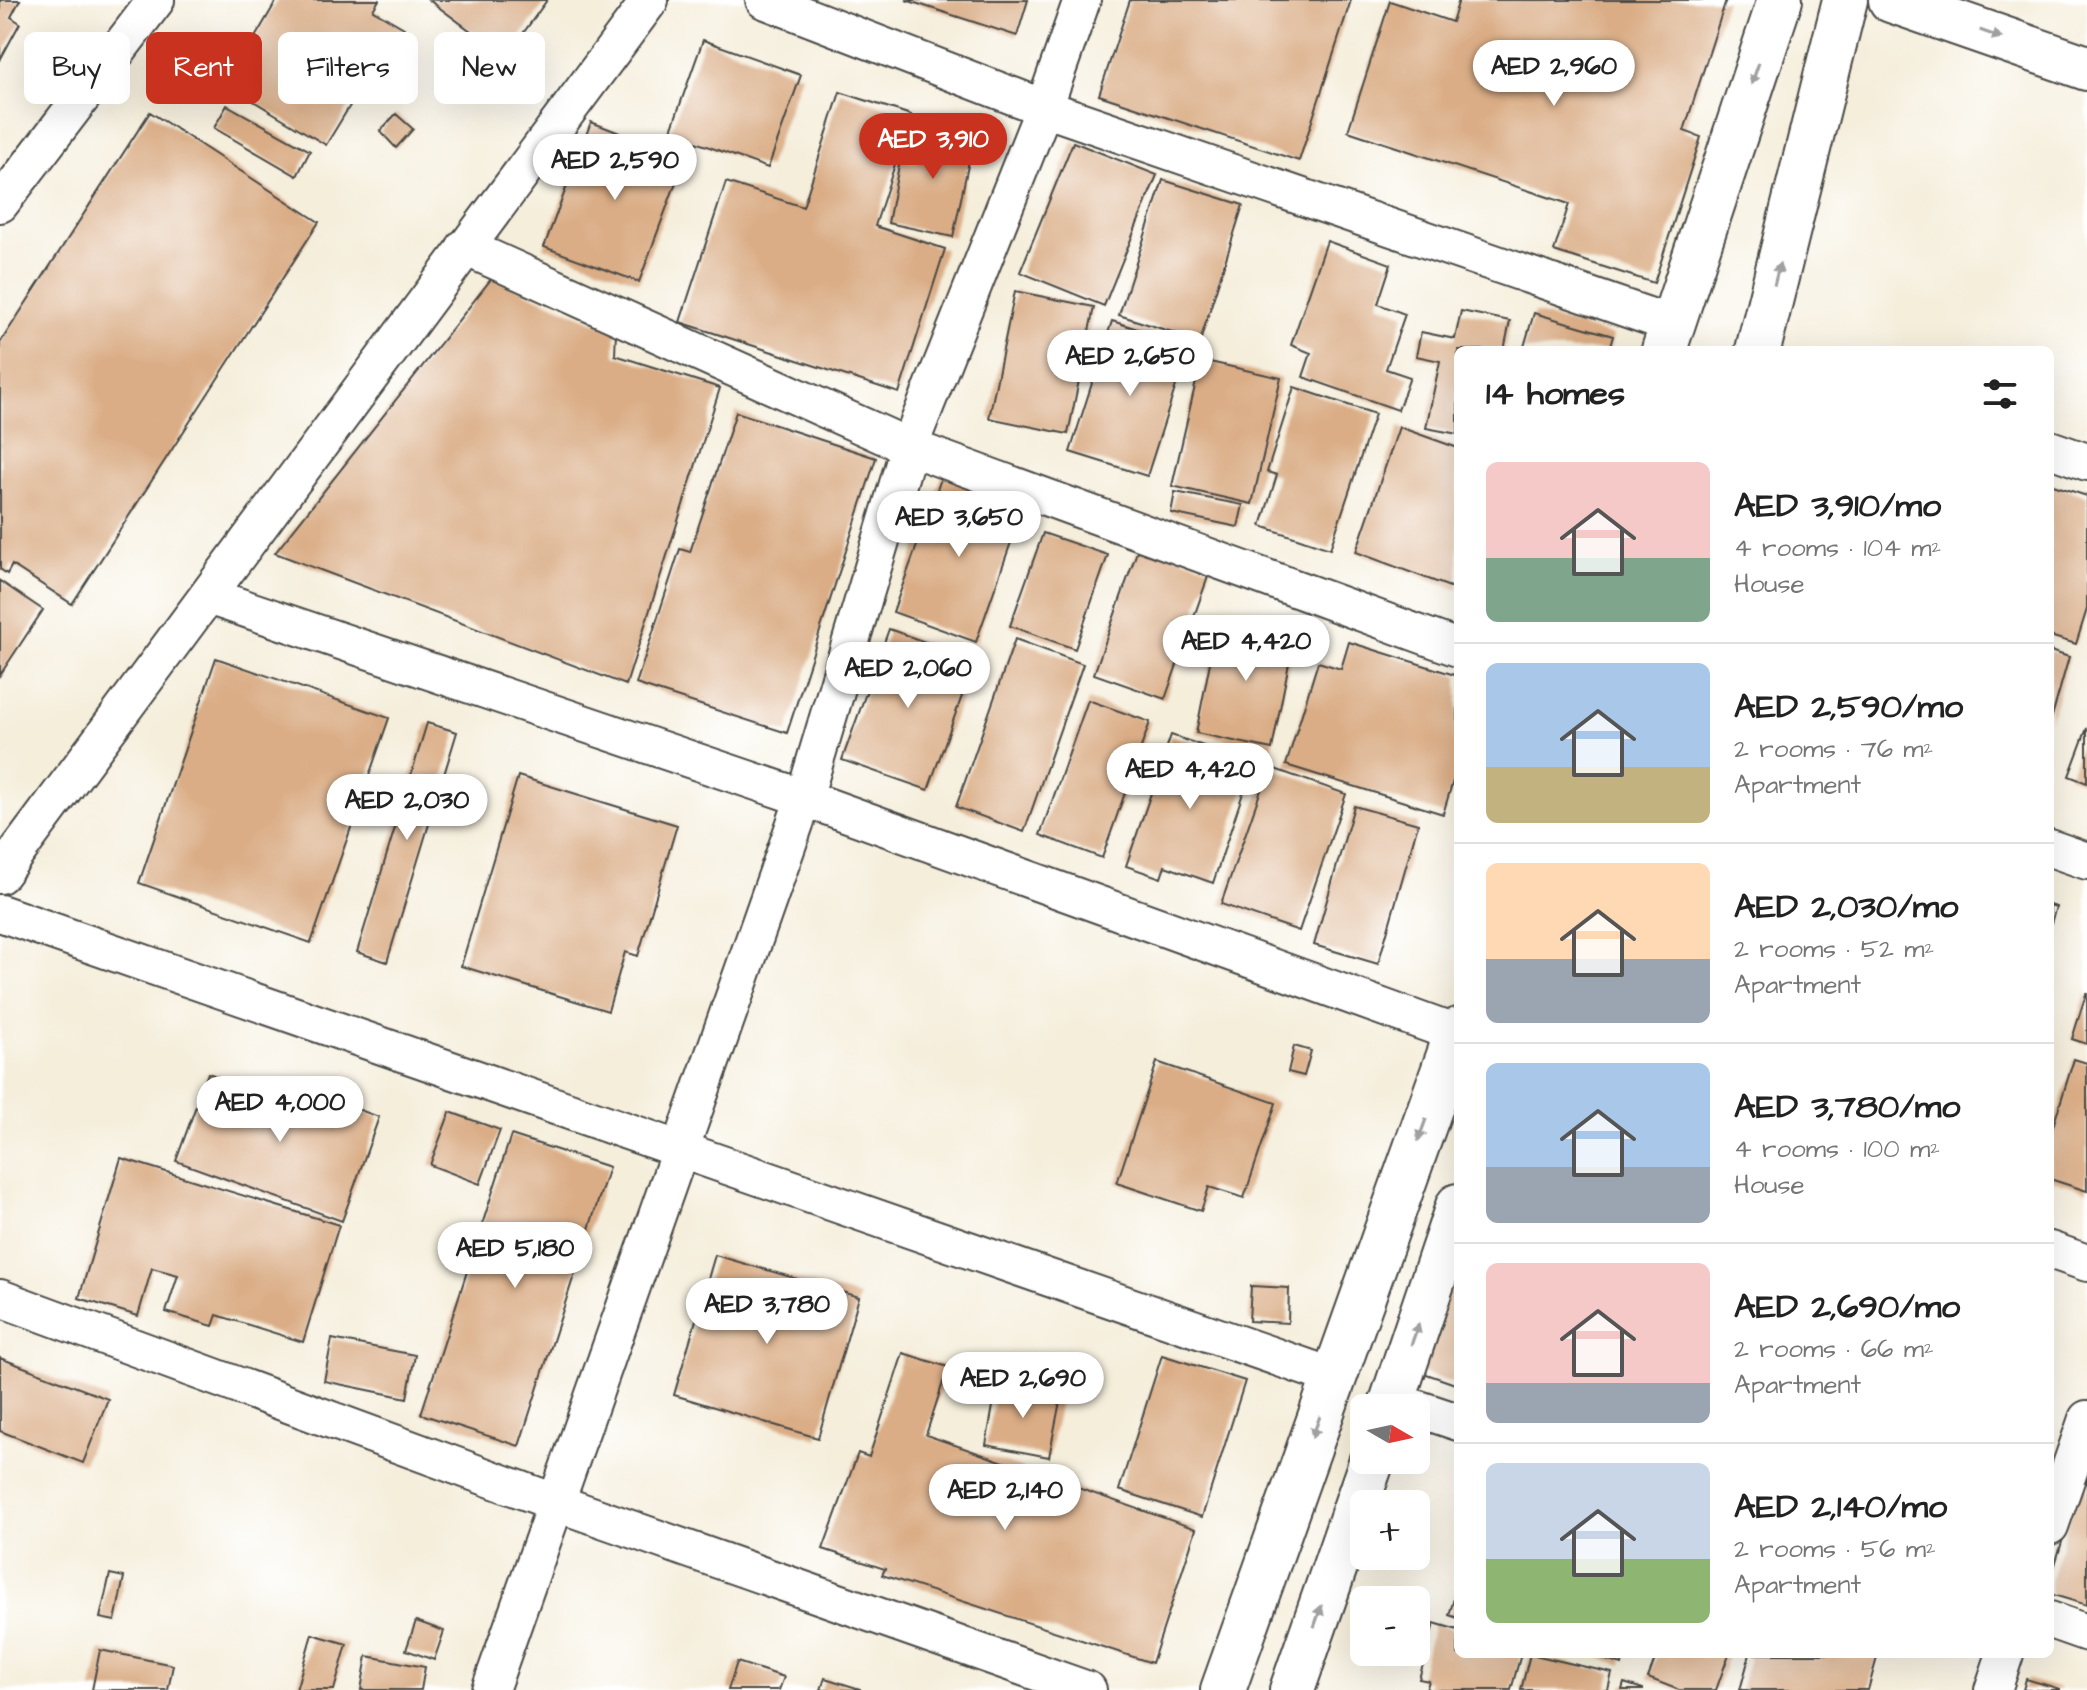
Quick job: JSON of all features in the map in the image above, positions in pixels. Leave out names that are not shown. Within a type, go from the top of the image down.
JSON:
[{"type":"main road","points":[[1668,337],[1780,0]]},
{"type":"main road","points":[[1759,346],[1845,0]]},
{"type":"main road","points":[[1891,0],[2087,68]]},
{"type":"main road","points":[[1223,1690],[1454,1040]]},
{"type":"main road","points":[[1407,1394],[1454,1221]]},
{"type":"main road","points":[[1292,1690],[1367,1474]]},
{"type":"street","points":[[0,204],[156,0]]},
{"type":"street","points":[[0,875],[650,0]]},
{"type":"street","points":[[764,0],[1044,108],[1668,337]]},
{"type":"street","points":[[490,1690],[804,798],[909,447],[1044,108],[1082,0]]},
{"type":"street","points":[[465,247],[909,447],[1454,647]]},
{"type":"street","points":[[2054,450],[2087,462]]},
{"type":"street","points":[[208,596],[804,798],[1454,1031]]},
{"type":"street","points":[[2054,849],[2087,861]]},
{"type":"street","points":[[0,913],[1334,1377]]},
{"type":"street","points":[[2054,1251],[2087,1263]]},
{"type":"street","points":[[0,1298],[557,1503],[1088,1690]]},
{"type":"street","points":[[1430,1414],[1454,1421]]},
{"type":"street","points":[[2054,1514],[2087,1419]]},
{"type":"street","points":[[2054,1621],[2087,1633]]},
{"type":"street","points":[[1993,1690],[2004,1658]]},
{"type":"building","points":[[0,0],[20,0],[11,17],[20,23],[0,60]]},
{"type":"building","points":[[277,0],[379,0],[373,10],[404,28],[402,32],[278,32],[278,104],[351,104],[326,145],[258,104],[262,104],[262,32],[258,32]]},
{"type":"building","points":[[429,0],[547,0],[524,32],[472,32]]},
{"type":"building","points":[[906,0],[1028,0],[1017,36]]},
{"type":"building","points":[[1130,0],[1351,0],[1299,161],[1099,95]]},
{"type":"building","points":[[1459,0],[1726,0],[1684,131],[1701,137],[1654,283],[1554,251],[1569,204],[1348,131],[1390,1],[1452,22]]},
{"type":"building","points":[[703,40],[801,75],[768,168],[670,133]]},
{"type":"building","points":[[840,92],[911,115],[875,226],[945,249],[899,393],[680,322],[726,182],[803,207]]},
{"type":"building","points":[[227,105],[310,151],[297,176],[214,128]]},
{"type":"building","points":[[150,112],[319,222],[72,604],[12,565],[7,574],[0,569],[0,343]]},
{"type":"building","points":[[396,114],[413,129],[396,148],[380,131]]},
{"type":"building","points":[[926,121],[975,132],[953,237],[888,223],[900,160],[917,163]]},
{"type":"building","points":[[591,122],[685,158],[639,282],[544,247]]},
{"type":"building","points":[[1073,142],[1157,175],[1104,306],[1020,272]]},
{"type":"building","points":[[1163,180],[1243,205],[1200,341],[1119,315]]},
{"type":"building","points":[[1327,241],[1391,264],[1378,304],[1405,314],[1386,369],[1410,377],[1398,410],[1303,377],[1311,353],[1291,345]]},
{"type":"building","points":[[492,278],[616,331],[615,355],[720,388],[626,685],[275,553]]},
{"type":"building","points":[[1015,291],[1094,307],[1068,434],[989,418]]},
{"type":"building","points":[[1461,311],[1510,321],[1505,346],[1454,346],[1454,433],[1426,428],[1440,361],[1416,356],[1421,332],[1455,339]]},
{"type":"building","points":[[1534,313],[1613,336],[1610,346],[1524,346]]},
{"type":"building","points":[[1112,321],[1189,345],[1147,476],[1070,452]]},
{"type":"building","points":[[1201,360],[1281,378],[1252,504],[1172,486]]},
{"type":"building","points":[[1294,387],[1375,414],[1330,549],[1261,526],[1277,475],[1267,472]]},
{"type":"building","points":[[736,412],[876,458],[787,733],[636,684],[680,549],[690,552]]},
{"type":"building","points":[[1399,427],[1454,447],[1454,589],[1356,552]]},
{"type":"building","points":[[942,476],[1024,505],[976,642],[893,612]]},
{"type":"building","points":[[2054,485],[2087,496],[2087,609],[2076,644],[2054,637]]},
{"type":"building","points":[[1175,492],[1243,505],[1238,527],[1171,513]]},
{"type":"building","points":[[1043,533],[1108,555],[1075,649],[1010,626]]},
{"type":"building","points":[[1140,543],[1211,568],[1165,699],[1094,674]]},
{"type":"building","points":[[0,581],[43,610],[0,675]]},
{"type":"building","points":[[1219,617],[1295,633],[1272,749],[1196,733]]},
{"type":"building","points":[[889,629],[975,660],[928,790],[842,760]]},
{"type":"building","points":[[1015,639],[1083,664],[1024,832],[956,807]]},
{"type":"building","points":[[1349,642],[1454,675],[1454,777],[1443,814],[1286,765],[1318,662],[1341,669]]},
{"type":"building","points":[[2054,652],[2069,657],[2054,710]]},
{"type":"building","points":[[216,658],[389,718],[311,943],[139,883]]},
{"type":"building","points":[[1088,700],[1150,722],[1102,858],[1040,835]]},
{"type":"building","points":[[427,723],[457,732],[387,962],[357,952]]},
{"type":"building","points":[[2087,728],[2087,783],[2069,776]]},
{"type":"building","points":[[1171,735],[1253,763],[1213,883],[1165,866],[1161,878],[1126,866]]},
{"type":"building","points":[[1269,767],[1346,794],[1299,931],[1221,904]]},
{"type":"building","points":[[518,776],[677,825],[638,956],[625,952],[608,1011],[461,966]]},
{"type":"building","points":[[1354,806],[1418,824],[1378,964],[1314,945]]},
{"type":"building","points":[[2087,994],[2087,1044],[2072,1039]]},
{"type":"building","points":[[1294,1046],[1311,1051],[1304,1076],[1288,1072]]},
{"type":"building","points":[[2074,1059],[2087,1063],[2087,1191],[2054,1180],[2054,1123]]},
{"type":"building","points":[[1157,1062],[1276,1103],[1244,1198],[1209,1187],[1201,1211],[1117,1183]]},
{"type":"building","points":[[208,1073],[289,1102],[295,1086],[379,1117],[342,1221],[176,1161]]},
{"type":"building","points":[[450,1112],[500,1130],[480,1184],[430,1165]]},
{"type":"building","points":[[511,1135],[609,1167],[519,1446],[421,1414]]},
{"type":"building","points":[[121,1158],[339,1225],[303,1342],[217,1315],[213,1326],[166,1312],[178,1275],[152,1268],[138,1316],[79,1298]]},
{"type":"building","points":[[1454,1249],[1454,1384],[1412,1369]]},
{"type":"building","points":[[715,1255],[859,1297],[818,1438],[674,1395]]},
{"type":"building","points":[[1251,1286],[1289,1288],[1288,1323],[1249,1321]]},
{"type":"building","points":[[332,1339],[415,1355],[407,1398],[324,1381]]},
{"type":"building","points":[[903,1353],[948,1367],[926,1435],[1196,1529],[1152,1663],[882,1575],[885,1569],[823,1549],[858,1453],[869,1457]]},
{"type":"building","points":[[1162,1355],[1245,1381],[1202,1517],[1119,1490]]},
{"type":"building","points":[[0,1358],[108,1399],[83,1463],[0,1431]]},
{"type":"building","points":[[997,1384],[1061,1396],[1049,1457],[986,1445]]},
{"type":"building","points":[[2087,1460],[2087,1605],[2054,1595],[2054,1568]]},
{"type":"building","points":[[110,1574],[124,1577],[115,1621],[100,1618]]},
{"type":"building","points":[[1454,1599],[1454,1617],[1449,1615]]},
{"type":"building","points":[[416,1621],[444,1631],[434,1660],[406,1650]]},
{"type":"building","points":[[1434,1623],[1454,1629],[1454,1658],[1520,1658],[1511,1690],[1426,1690],[1429,1681],[1419,1679],[1422,1666],[1430,1666],[1430,1638]]},
{"type":"building","points":[[312,1634],[347,1644],[334,1690],[296,1690]]},
{"type":"building","points":[[100,1650],[173,1665],[168,1690],[92,1690]]},
{"type":"building","points":[[367,1656],[425,1667],[421,1690],[361,1690]]},
{"type":"building","points":[[1529,1658],[1547,1658],[1612,1673],[1608,1690],[1521,1690]]},
{"type":"building","points":[[1600,1658],[1623,1658],[1622,1665]]},
{"type":"building","points":[[1656,1658],[1728,1658],[1716,1690],[1679,1690],[1648,1678]]},
{"type":"building","points":[[1749,1658],[1877,1658],[1868,1690],[1740,1690]]},
{"type":"building","points":[[737,1662],[784,1677],[779,1690],[728,1690]]},
{"type":"building","points":[[825,1678],[860,1689],[860,1690],[821,1690]]},
{"type":"building","points":[[2026,1679],[2060,1689],[2060,1690],[2023,1690]]},
{"type":"building","points":[[1624,1683],[1643,1689],[1643,1690],[1622,1690]]}]
